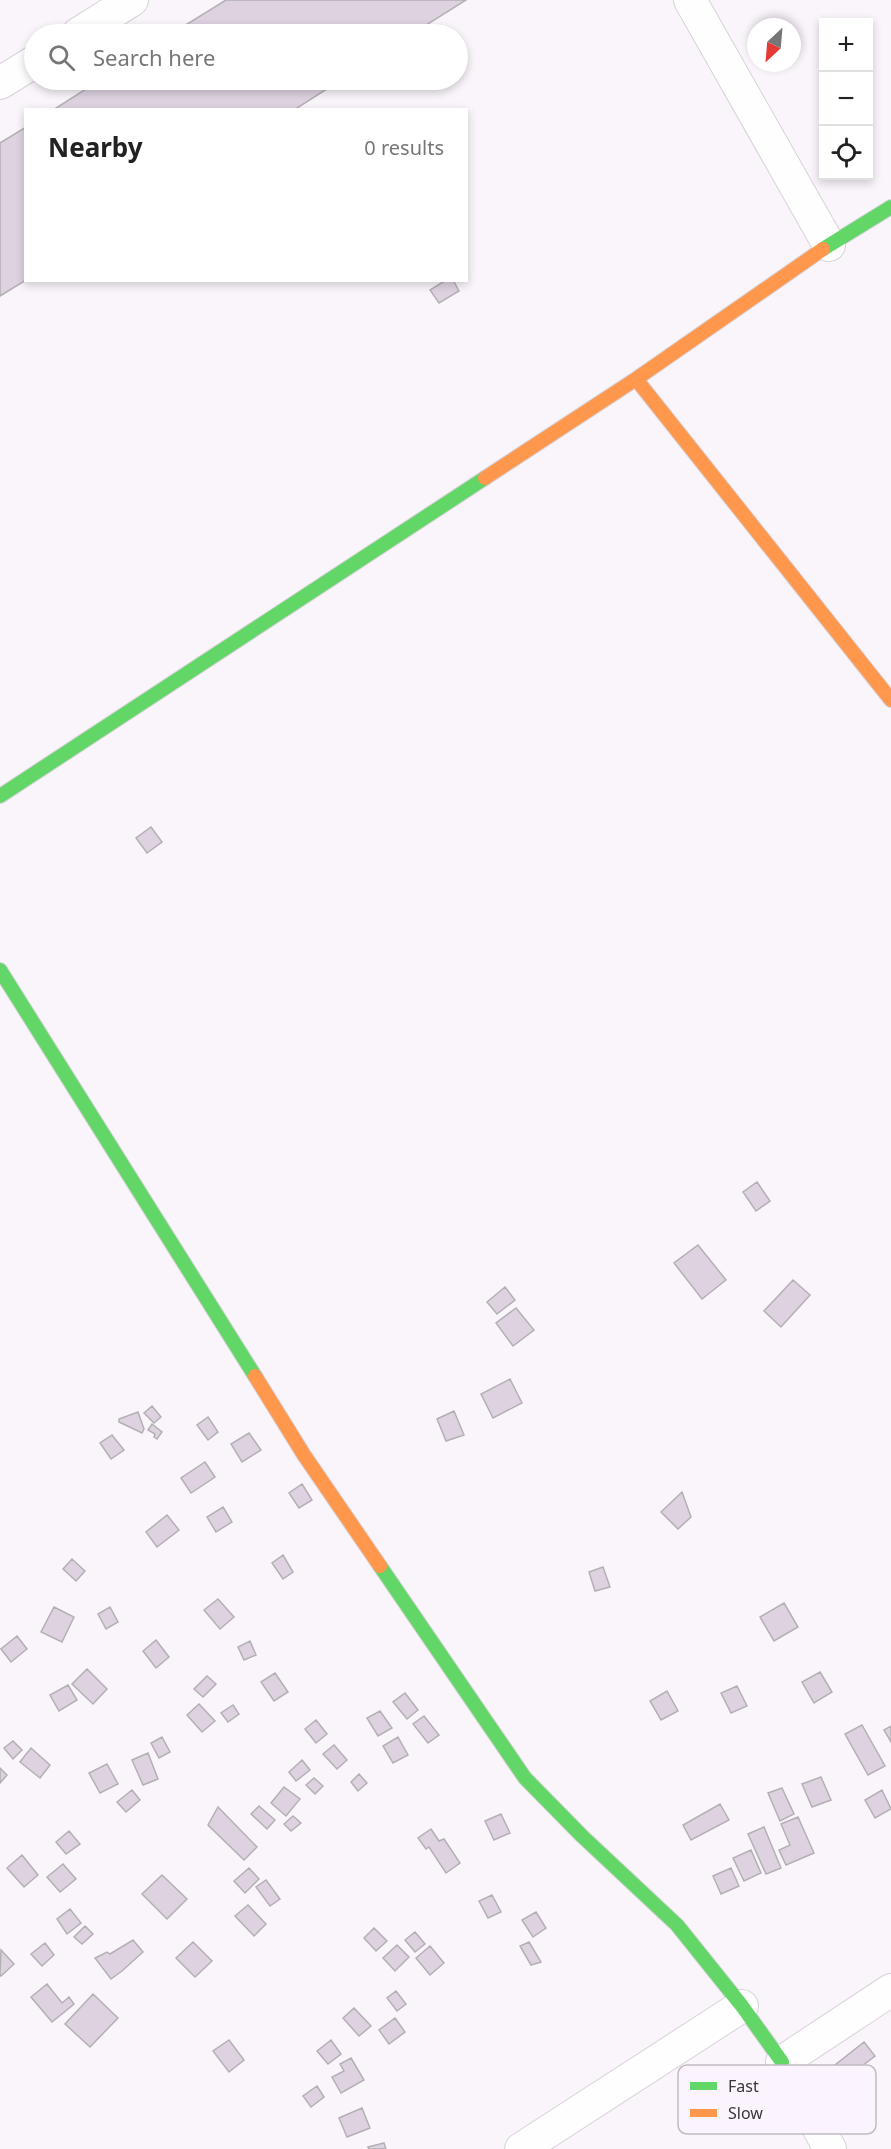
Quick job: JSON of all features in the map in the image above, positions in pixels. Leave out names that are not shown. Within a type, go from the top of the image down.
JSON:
[{"type":"street","points":[[94,24],[132,0]]},
{"type":"street","points":[[690,0],[829,245]]},
{"type":"street","points":[[0,83],[24,68]]},
{"type":"street","points":[[0,796],[636,379],[829,245],[891,207]]},
{"type":"street","points":[[636,379],[891,700]]},
{"type":"street","points":[[0,970],[304,1455],[525,1778],[582,1836],[678,1924],[742,2006],[784,2065]]},
{"type":"street","points":[[782,2062],[891,1990]]},
{"type":"street","points":[[521,2149],[742,2006]]},
{"type":"street","points":[[822,2134],[830,2149]]},
{"type":"building","points":[[226,0],[466,0],[428,24],[187,24]]},
{"type":"building","points":[[84,90],[325,90],[297,108],[56,108]]},
{"type":"building","points":[[24,128],[24,281],[0,296],[0,143]]},
{"type":"building","points":[[443,282],[454,282],[459,291],[439,303],[430,290]]},
{"type":"building","points":[[151,827],[162,842],[147,853],[136,838]]},
{"type":"building","points":[[757,1182],[770,1201],[756,1211],[743,1192]]},
{"type":"building","points":[[698,1245],[726,1280],[702,1299],[674,1263]]},
{"type":"building","points":[[793,1280],[810,1295],[781,1327],[764,1311]]},
{"type":"building","points":[[505,1287],[515,1300],[497,1314],[487,1302]]},
{"type":"building","points":[[516,1308],[534,1330],[513,1346],[496,1323]]},
{"type":"building","points":[[510,1379],[522,1403],[493,1418],[481,1394]]},
{"type":"building","points":[[152,1406],[161,1417],[154,1423],[144,1413]]},
{"type":"building","points":[[454,1411],[464,1435],[446,1441],[437,1419]]},
{"type":"building","points":[[138,1412],[144,1429],[142,1433],[119,1422],[119,1419]]},
{"type":"building","points":[[208,1417],[218,1432],[208,1440],[197,1425]]},
{"type":"building","points":[[152,1424],[162,1432],[157,1439],[154,1437],[155,1434],[148,1430]]},
{"type":"building","points":[[249,1433],[261,1450],[242,1462],[231,1444]]},
{"type":"building","points":[[112,1435],[124,1450],[111,1459],[100,1443]]},
{"type":"building","points":[[205,1462],[215,1477],[191,1493],[181,1478]]},
{"type":"building","points":[[302,1484],[312,1500],[299,1508],[289,1493]]},
{"type":"building","points":[[682,1492],[691,1517],[678,1529],[661,1512]]},
{"type":"building","points":[[223,1507],[232,1522],[216,1532],[207,1517]]},
{"type":"building","points":[[167,1515],[179,1530],[157,1547],[146,1532]]},
{"type":"building","points":[[283,1555],[293,1572],[283,1579],[272,1563]]},
{"type":"building","points":[[72,1559],[85,1571],[76,1581],[63,1569]]},
{"type":"building","points":[[603,1567],[610,1587],[595,1591],[589,1572]]},
{"type":"building","points":[[218,1599],[234,1617],[220,1629],[204,1610]]},
{"type":"building","points":[[784,1603],[798,1627],[774,1641],[760,1617]]},
{"type":"building","points":[[54,1607],[74,1617],[62,1642],[41,1632]]},
{"type":"building","points":[[110,1607],[118,1622],[106,1629],[98,1614]]},
{"type":"building","points":[[17,1636],[27,1649],[11,1662],[1,1649]]},
{"type":"building","points":[[156,1640],[169,1657],[156,1668],[143,1651]]},
{"type":"building","points":[[250,1641],[256,1655],[244,1660],[238,1647]]},
{"type":"building","points":[[87,1669],[107,1689],[93,1704],[72,1684]]},
{"type":"building","points":[[820,1672],[832,1692],[814,1703],[802,1682]]},
{"type":"building","points":[[275,1673],[288,1692],[274,1701],[261,1682]]},
{"type":"building","points":[[207,1676],[216,1684],[203,1697],[194,1689]]},
{"type":"building","points":[[68,1685],[77,1700],[59,1711],[50,1695]]},
{"type":"building","points":[[737,1686],[747,1706],[731,1713],[721,1693]]},
{"type":"building","points":[[667,1691],[678,1711],[661,1720],[650,1701]]},
{"type":"building","points":[[405,1693],[418,1710],[407,1719],[393,1702]]},
{"type":"building","points":[[199,1704],[215,1721],[202,1732],[187,1715]]},
{"type":"building","points":[[233,1705],[239,1714],[228,1722],[221,1713]]},
{"type":"building","points":[[380,1711],[392,1728],[378,1736],[367,1718]]},
{"type":"building","points":[[424,1716],[439,1735],[428,1743],[413,1724]]},
{"type":"building","points":[[316,1720],[327,1734],[316,1743],[305,1729]]},
{"type":"building","points":[[862,1725],[885,1766],[868,1775],[845,1734]]},
{"type":"building","points":[[891,1726],[891,1742],[884,1730]]},
{"type":"building","points":[[162,1737],[170,1752],[159,1758],[151,1743]]},
{"type":"building","points":[[398,1737],[408,1755],[393,1763],[383,1746]]},
{"type":"building","points":[[13,1741],[22,1750],[13,1759],[4,1748]]},
{"type":"building","points":[[334,1745],[347,1760],[337,1769],[323,1754]]},
{"type":"building","points":[[31,1748],[50,1765],[40,1778],[20,1762]]},
{"type":"building","points":[[148,1753],[158,1779],[143,1785],[132,1760]]},
{"type":"building","points":[[302,1760],[310,1770],[296,1781],[289,1772]]},
{"type":"building","points":[[107,1764],[118,1784],[100,1793],[89,1773]]},
{"type":"building","points":[[0,1768],[7,1775],[0,1783]]},
{"type":"building","points":[[359,1774],[367,1783],[358,1791],[351,1782]]},
{"type":"building","points":[[821,1777],[831,1800],[812,1807],[802,1784]]},
{"type":"building","points":[[314,1778],[323,1786],[315,1794],[306,1785]]},
{"type":"building","points":[[284,1787],[300,1799],[286,1816],[271,1803]]},
{"type":"building","points":[[782,1788],[794,1814],[780,1821],[768,1793]]},
{"type":"building","points":[[132,1790],[140,1800],[126,1812],[117,1802]]},
{"type":"building","points":[[882,1790],[891,1809],[875,1818],[865,1800]]},
{"type":"building","points":[[720,1804],[729,1820],[691,1840],[683,1825]]},
{"type":"building","points":[[259,1806],[275,1820],[267,1829],[251,1814]]},
{"type":"building","points":[[218,1807],[257,1847],[244,1860],[208,1825]]},
{"type":"building","points":[[501,1814],[510,1833],[494,1840],[485,1821]]},
{"type":"building","points":[[293,1816],[301,1823],[291,1831],[284,1824]]},
{"type":"building","points":[[798,1817],[814,1853],[786,1865],[779,1850],[790,1845],[781,1824]]},
{"type":"building","points":[[764,1827],[781,1868],[766,1874],[748,1834]]},
{"type":"building","points":[[431,1829],[439,1841],[444,1839],[460,1863],[446,1873],[429,1847],[426,1849],[418,1838]]},
{"type":"building","points":[[69,1831],[80,1844],[66,1854],[56,1842]]},
{"type":"building","points":[[751,1850],[761,1873],[744,1881],[733,1858]]},
{"type":"building","points":[[22,1855],[38,1875],[24,1887],[7,1868]]},
{"type":"building","points":[[63,1864],[76,1879],[60,1892],[47,1877]]},
{"type":"building","points":[[249,1868],[259,1879],[245,1893],[234,1881]]},
{"type":"building","points":[[731,1868],[739,1886],[721,1894],[713,1876]]},
{"type":"building","points":[[162,1875],[187,1899],[167,1919],[142,1894]]},
{"type":"building","points":[[266,1880],[280,1899],[270,1906],[256,1887]]},
{"type":"building","points":[[492,1895],[501,1912],[488,1918],[479,1901]]},
{"type":"building","points":[[248,1905],[266,1924],[254,1936],[235,1916]]},
{"type":"building","points":[[70,1909],[81,1923],[67,1934],[57,1919]]},
{"type":"building","points":[[536,1912],[546,1928],[533,1937],[522,1920]]},
{"type":"building","points":[[85,1926],[93,1934],[82,1944],[74,1937]]},
{"type":"building","points":[[374,1928],[387,1941],[376,1951],[364,1938]]},
{"type":"building","points":[[415,1932],[425,1944],[415,1952],[405,1940]]},
{"type":"building","points":[[133,1940],[143,1952],[111,1979],[95,1958],[107,1952],[110,1954]]},
{"type":"building","points":[[193,1942],[212,1961],[195,1977],[176,1958]]},
{"type":"building","points":[[529,1942],[541,1962],[531,1965],[520,1946]]},
{"type":"building","points":[[45,1943],[54,1955],[42,1966],[31,1954]]},
{"type":"building","points":[[397,1945],[409,1957],[395,1971],[383,1958]]},
{"type":"building","points":[[430,1946],[444,1963],[430,1975],[416,1958]]},
{"type":"building","points":[[1,1950],[14,1964],[1,1976],[0,1974]]},
{"type":"building","points":[[47,1984],[62,2003],[69,1997],[74,2004],[52,2022],[31,1997]]},
{"type":"building","points":[[396,1991],[406,2004],[397,2011],[387,1998]]},
{"type":"building","points":[[93,1994],[118,2018],[90,2047],[65,2024]]},
{"type":"building","points":[[354,2008],[371,2026],[359,2036],[343,2018]]},
{"type":"building","points":[[395,2018],[405,2032],[389,2044],[379,2030]]},
{"type":"building","points":[[229,2040],[244,2060],[229,2072],[213,2051]]},
{"type":"building","points":[[331,2040],[341,2054],[328,2064],[317,2051]]},
{"type":"building","points":[[864,2042],[875,2056],[863,2065],[835,2065]]},
{"type":"building","points":[[351,2058],[364,2080],[341,2093],[332,2077],[344,2071],[340,2064]]},
{"type":"building","points":[[317,2086],[324,2097],[311,2107],[303,2096]]},
{"type":"building","points":[[362,2108],[370,2128],[347,2137],[339,2118]]},
{"type":"building","points":[[384,2143],[386,2149],[369,2149],[368,2147]]},
{"type":"traffic: fast","points":[[823,249],[891,207]]},
{"type":"traffic: fast","points":[[0,796],[485,478]]},
{"type":"traffic: fast","points":[[0,970],[255,1376]]},
{"type":"traffic: fast","points":[[380,1566],[525,1778],[582,1836],[677,1925],[742,2006],[782,2062]]},
{"type":"traffic: slow","points":[[485,478],[636,379],[823,249]]},
{"type":"traffic: slow","points":[[636,379],[891,700]]},
{"type":"traffic: slow","points":[[255,1376],[304,1455],[380,1566]]}]
